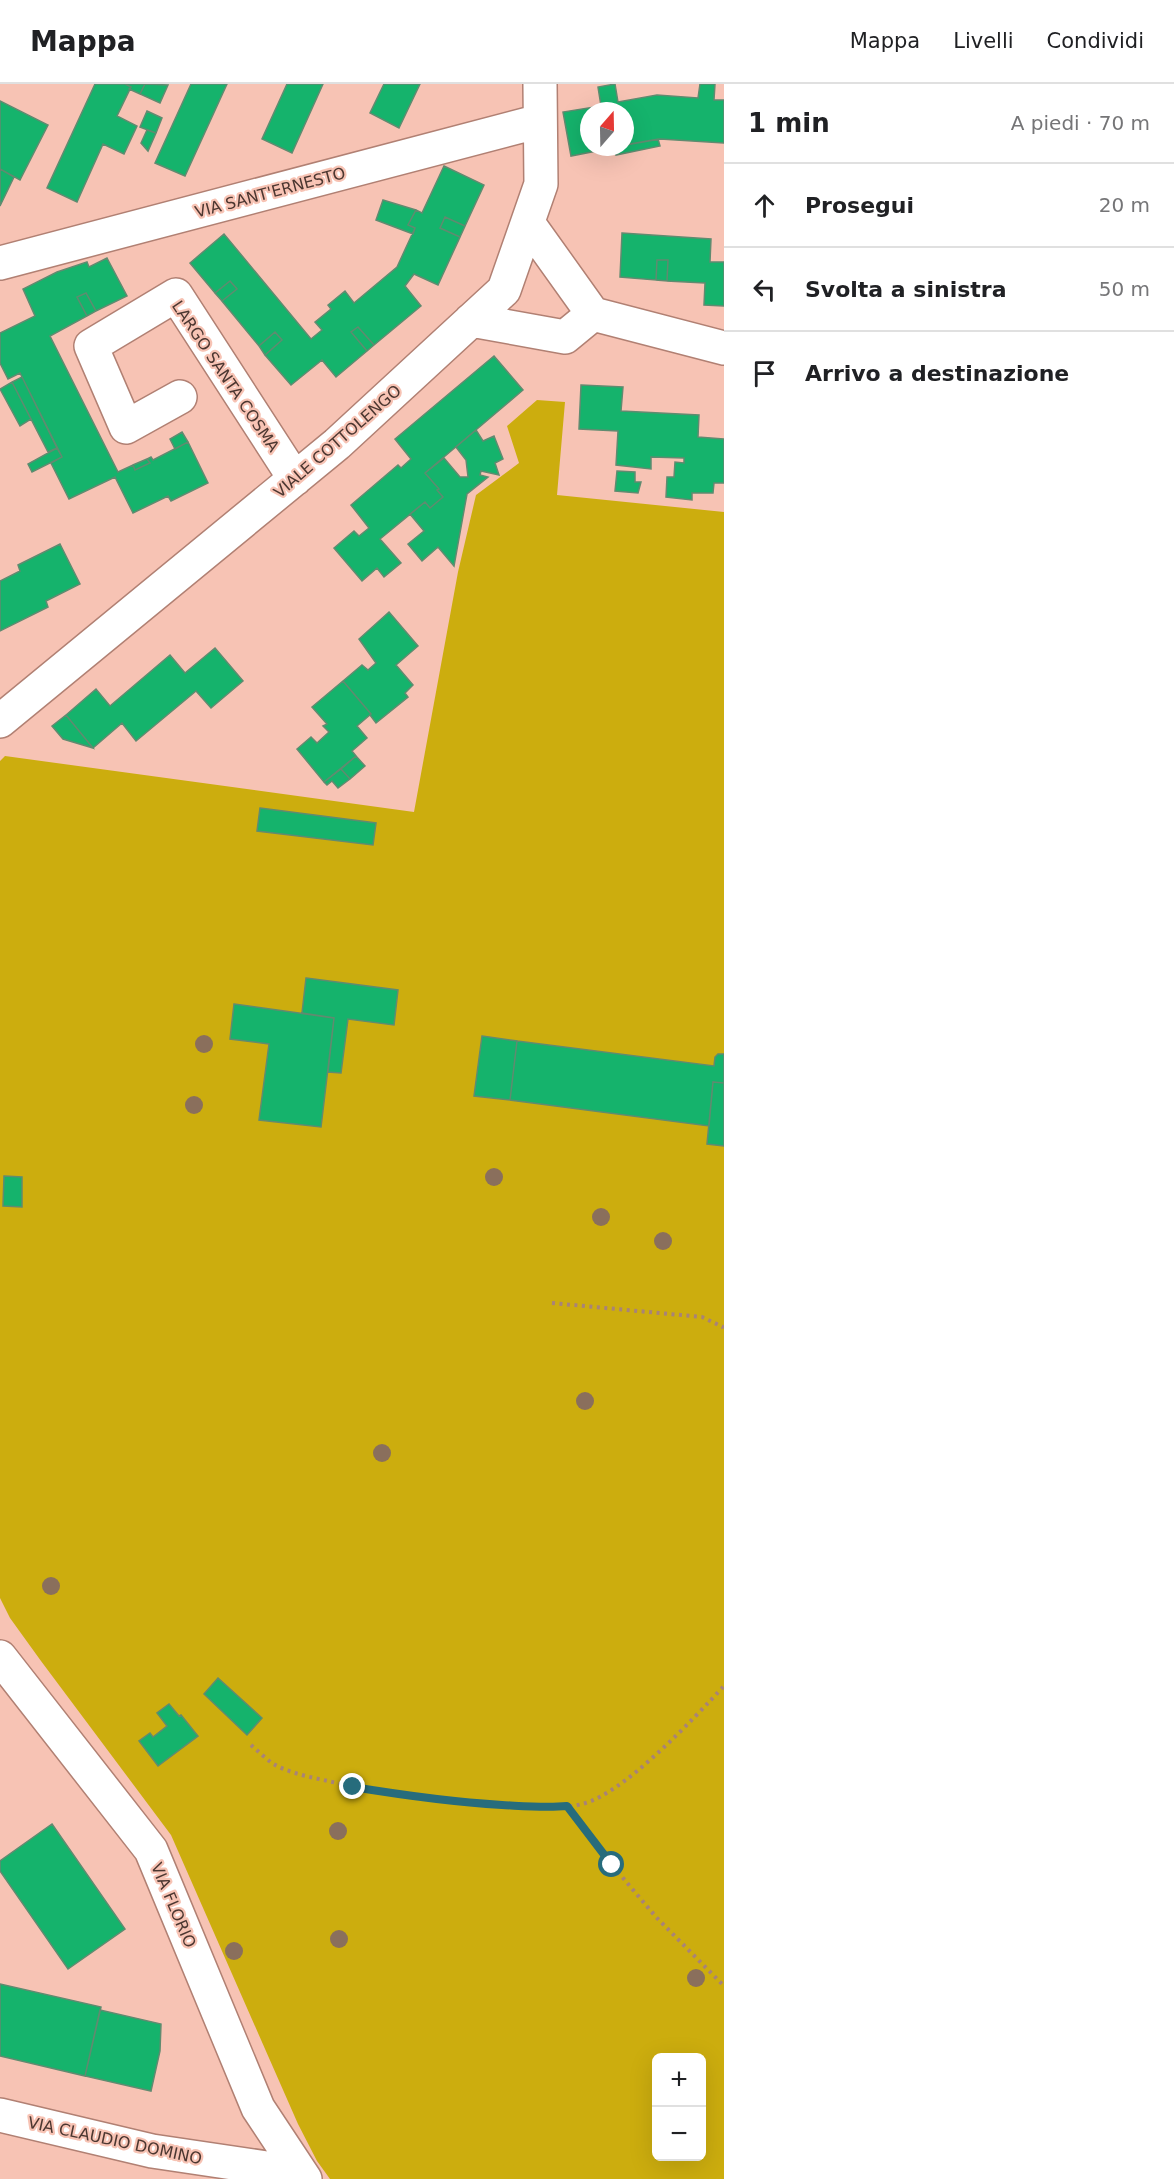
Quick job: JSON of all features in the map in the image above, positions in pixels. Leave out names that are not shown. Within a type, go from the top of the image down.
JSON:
[{"type":"street","name":"VIALE COTTOLENGO","points":[[0,721],[337,444],[504,290],[542,184],[540,84]]},
{"type":"street","name":"VIA SANT'ERNESTO","points":[[0,263],[540,121]]},
{"type":"street","points":[[528,223],[593,314],[724,348]]},
{"type":"street","name":"LARGO SANTA COSMA","points":[[180,397],[126,427],[91,346],[176,295],[295,479]]},
{"type":"street","points":[[471,320],[566,337],[593,314]]},
{"type":"street","name":"VIA FLORIO","points":[[0,1657],[151,1850],[258,2108],[303,2176]]},
{"type":"street","name":"VIA CLAUDIO DOMINO","points":[[0,2115],[152,2151],[303,2176]]},
{"type":"path","points":[[552,1303],[702,1317],[723,1327],[724,1332]]},
{"type":"path","points":[[251,1745],[272,1763],[305,1775],[353,1787],[489,1804],[533,1807],[567,1806],[582,1804],[609,1791],[644,1765],[679,1733],[724,1686]]},
{"type":"path","points":[[567,1806],[656,1917],[724,1986]]},
{"type":"shaded area","points":[[537,400],[565,402],[557,495],[724,512],[724,2179],[330,2179],[317,2161],[298,2124],[171,1835],[41,1661],[10,1618],[0,1598],[0,761],[5,756],[414,812],[458,572],[476,495],[519,463],[507,426]]},
{"type":"building","points":[[95,84],[125,84],[131,87],[117,116],[137,126],[124,154],[103,144],[77,202],[47,188]]},
{"type":"building","points":[[125,84],[145,84],[140,94],[129,89],[131,87]]},
{"type":"building","points":[[145,84],[168,85],[160,103],[140,94]]},
{"type":"building","points":[[191,84],[227,84],[185,176],[155,163]]},
{"type":"building","points":[[287,84],[323,84],[292,153],[262,139]]},
{"type":"building","points":[[384,84],[420,84],[399,128],[370,113]]},
{"type":"building","points":[[615,84],[618,102],[600,102],[598,87]]},
{"type":"building","points":[[700,84],[715,84],[714,100],[724,100],[724,143],[660,139],[634,143],[634,102],[618,102],[657,95],[698,98]]},
{"type":"building","points":[[0,101],[48,125],[20,180],[0,169]]},
{"type":"building","points":[[580,109],[580,154],[571,156],[563,112]]},
{"type":"building","points":[[147,111],[162,118],[156,133],[140,127]]},
{"type":"building","points":[[147,130],[156,133],[148,151],[141,143]]},
{"type":"building","points":[[658,139],[660,146],[634,151],[634,143]]},
{"type":"building","points":[[444,166],[484,185],[465,226],[445,217],[440,228],[460,237],[438,285],[414,274],[405,286],[421,306],[374,345],[358,327],[351,332],[367,351],[336,377],[322,360],[291,385],[265,355],[282,340],[275,332],[259,346],[222,301],[237,289],[230,281],[215,293],[190,263],[224,234],[311,339],[322,330],[315,322],[331,309],[328,305],[345,291],[354,303],[397,267],[415,228],[408,225],[416,210],[422,213]]},
{"type":"building","points":[[0,169],[14,177],[0,206]]},
{"type":"building","points":[[383,200],[416,210],[408,225],[415,228],[413,234],[376,220]]},
{"type":"building","points":[[445,217],[465,226],[460,237],[440,228]]},
{"type":"building","points":[[622,233],[711,239],[710,262],[724,262],[724,306],[704,305],[705,283],[667,281],[668,260],[657,260],[656,280],[620,277]]},
{"type":"building","points":[[107,258],[127,296],[96,311],[86,293],[77,297],[87,316],[50,336],[118,472],[133,465],[135,470],[150,463],[147,459],[151,457],[153,460],[188,442],[208,483],[171,501],[168,496],[133,513],[115,477],[69,499],[51,463],[62,457],[20,373],[8,379],[0,363],[0,333],[35,316],[23,289],[57,272],[87,262],[89,267]]},
{"type":"building","points":[[657,260],[668,260],[667,281],[656,280]]},
{"type":"building","points":[[230,281],[237,289],[222,301],[215,293]]},
{"type":"building","points":[[86,293],[96,311],[87,316],[77,297]]},
{"type":"building","points":[[358,327],[374,345],[367,351],[351,332]]},
{"type":"building","points":[[275,332],[282,340],[265,355],[259,346]]},
{"type":"building","points":[[494,356],[523,390],[425,473],[443,497],[430,508],[425,502],[380,539],[401,563],[384,577],[377,568],[362,581],[334,548],[354,531],[359,536],[369,528],[351,505],[398,465],[401,468],[411,459],[395,439]]},
{"type":"building","points":[[22,377],[57,448],[48,452],[12,382]]},
{"type":"building","points":[[12,382],[31,419],[20,426],[0,389]]},
{"type":"building","points":[[581,385],[623,387],[621,411],[699,415],[698,437],[724,439],[724,483],[714,483],[713,493],[692,493],[692,500],[666,497],[667,477],[674,477],[675,462],[684,463],[684,458],[651,457],[651,469],[616,465],[618,431],[579,429]]},
{"type":"building","points":[[476,430],[483,441],[494,436],[503,459],[495,463],[499,475],[481,471],[480,475],[488,477],[467,494],[454,566],[438,547],[422,561],[408,544],[424,531],[410,514],[425,502],[430,508],[443,497],[425,473],[444,458],[460,477],[468,477],[466,460],[456,447]]},
{"type":"building","points":[[182,432],[188,442],[175,449],[170,439]]},
{"type":"building","points":[[57,448],[62,457],[32,472],[28,464]]},
{"type":"building","points":[[147,459],[150,463],[135,470],[133,465]]},
{"type":"building","points":[[617,471],[635,472],[635,482],[641,482],[638,493],[615,491]]},
{"type":"building","points":[[60,544],[80,584],[46,601],[48,607],[0,631],[0,581],[20,571],[18,565]]},
{"type":"building","points":[[389,612],[418,646],[396,665],[413,685],[405,693],[408,697],[376,723],[343,681],[362,665],[368,670],[376,663],[359,639]]},
{"type":"building","points":[[215,648],[243,681],[211,708],[196,691],[136,741],[122,723],[93,748],[66,715],[96,689],[110,706],[170,655],[185,673]]},
{"type":"building","points":[[343,681],[371,714],[357,726],[367,738],[352,751],[356,756],[324,782],[297,749],[311,737],[317,743],[329,732],[323,726],[327,724],[312,707]]},
{"type":"building","points":[[66,715],[93,748],[63,739],[52,726]]},
{"type":"building","points":[[356,756],[365,766],[350,779],[341,769]]},
{"type":"building","points":[[341,769],[350,779],[338,788],[332,781],[327,785],[324,782]]},
{"type":"building","points":[[260,808],[376,823],[373,845],[257,831]]},
{"type":"building","points":[[306,978],[398,990],[394,1025],[348,1019],[341,1073],[328,1072],[334,1018],[302,1013]]},
{"type":"building","points":[[234,1004],[334,1018],[321,1127],[259,1120],[269,1044],[230,1039]]},
{"type":"building","points":[[482,1036],[517,1041],[510,1100],[474,1096]]},
{"type":"building","points":[[517,1041],[714,1066],[715,1057],[718,1054],[724,1054],[724,1083],[713,1082],[709,1126],[510,1100]]},
{"type":"building","points":[[713,1082],[724,1083],[724,1146],[707,1144]]},
{"type":"building","points":[[4,1176],[22,1177],[22,1207],[3,1206]]},
{"type":"building","points":[[218,1678],[262,1718],[247,1735],[204,1694]]},
{"type":"building","points":[[169,1704],[198,1736],[158,1766],[139,1741],[150,1733],[153,1737],[167,1726],[157,1713]]},
{"type":"building","points":[[52,1824],[125,1929],[68,1969],[0,1871],[0,1861]]},
{"type":"building","points":[[0,1984],[101,2007],[85,2076],[0,2056]]},
{"type":"building","points":[[100,2010],[161,2024],[160,2051],[151,2091],[85,2076]]},
{"type":"route","points":[[353,1787],[489,1804],[533,1807],[567,1806],[612,1865]]}]
